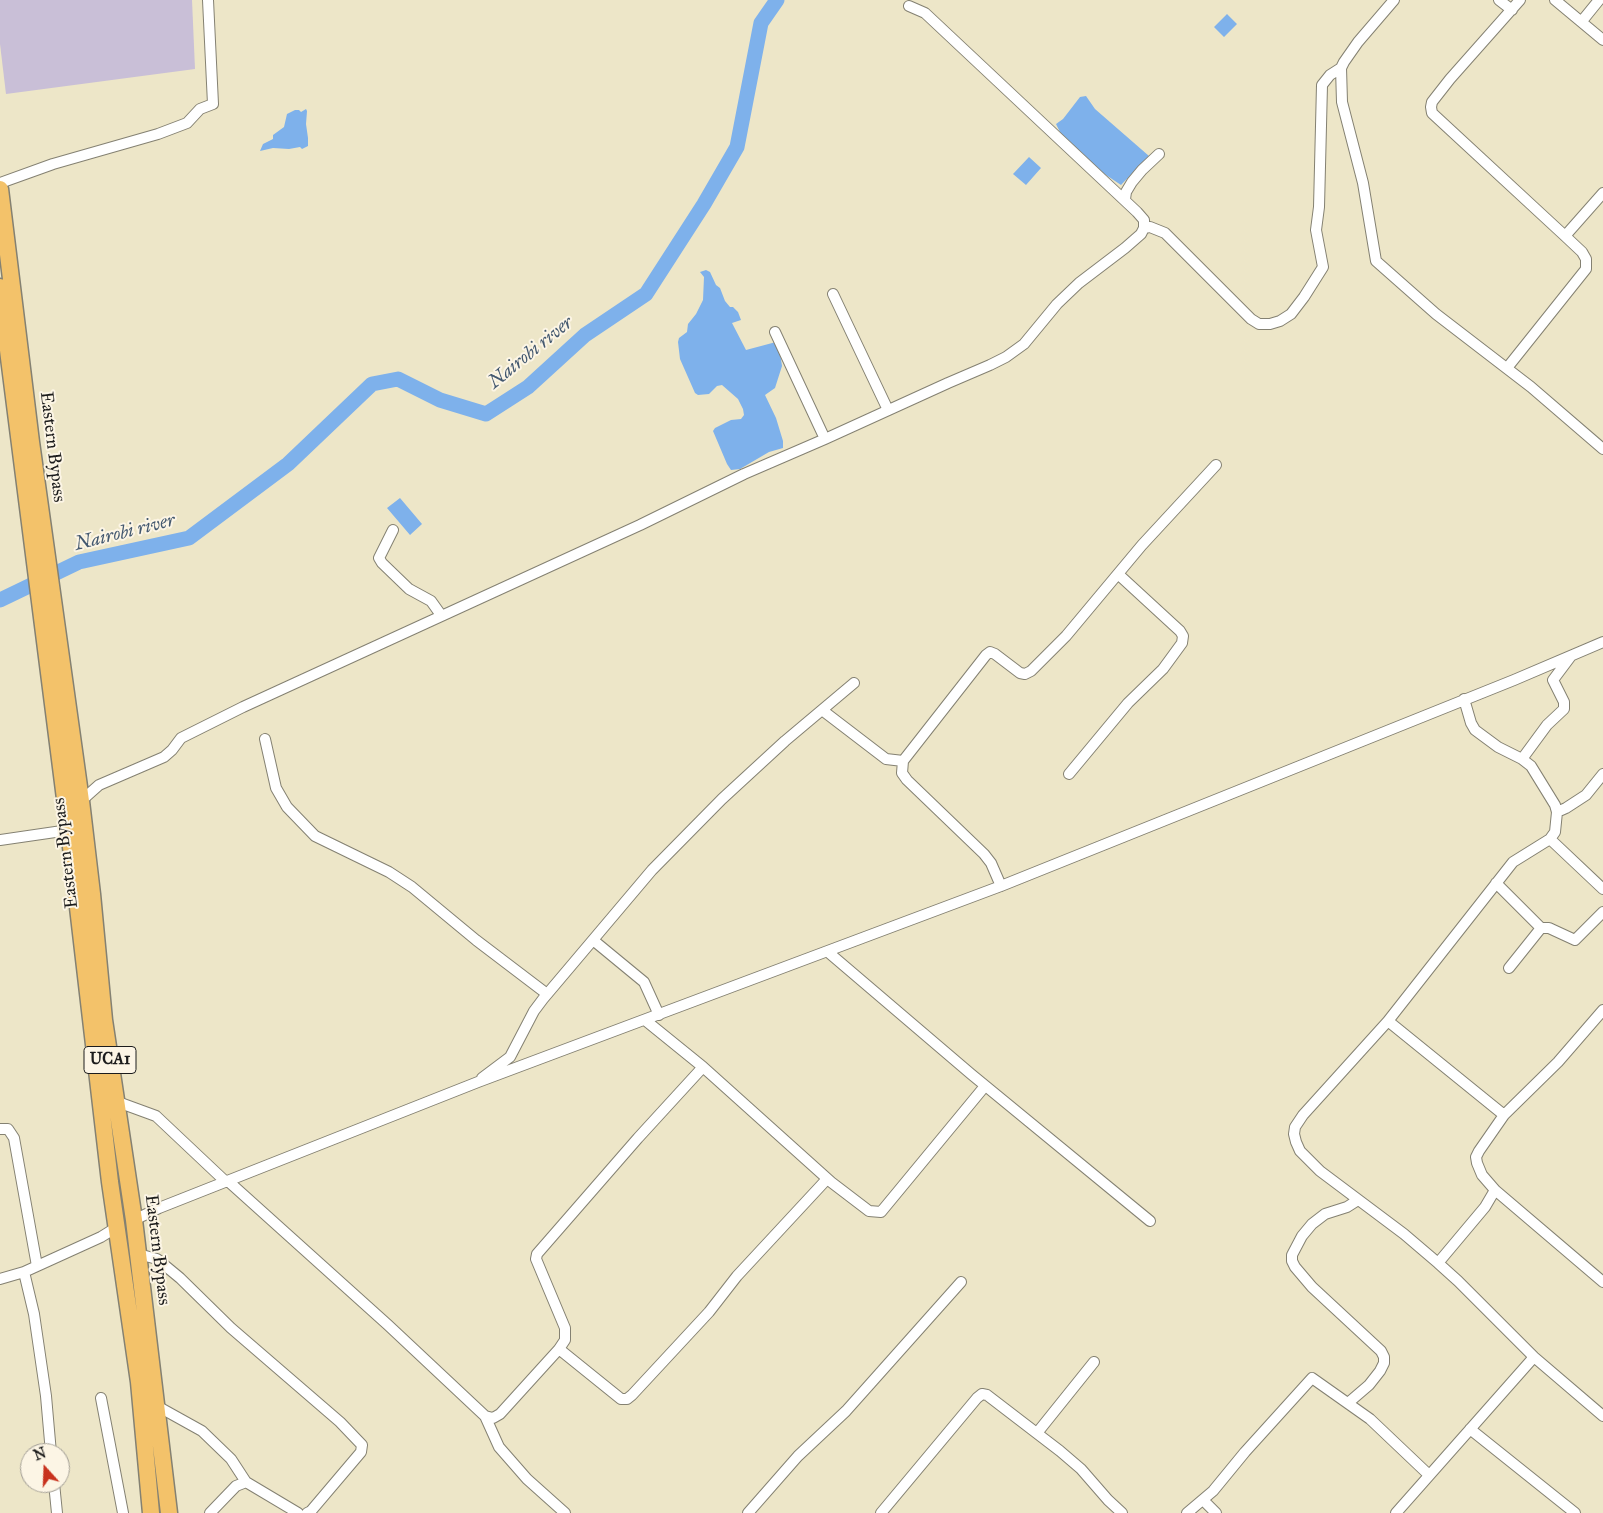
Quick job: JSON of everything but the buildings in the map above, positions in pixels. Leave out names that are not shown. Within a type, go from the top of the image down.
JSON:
[{"type":"main road","name":"Eastern Bypass","points":[[0,188],[40,552]]},
{"type":"main road","name":"Eastern Bypass","points":[[0,287],[48,612],[69,830],[117,1227],[139,1382],[151,1513]]},
{"type":"main road","name":"Eastern Bypass","points":[[48,612],[81,801],[104,1020],[134,1220],[169,1513]]},
{"type":"street","points":[[0,183],[53,164],[158,134],[187,123],[200,110],[213,104],[208,0]]},
{"type":"street","points":[[1144,228],[1157,229],[1170,238],[1251,319],[1259,324],[1270,324],[1280,321],[1291,314],[1323,268],[1316,230],[1319,207],[1322,85],[1341,68],[1358,42],[1394,0]]},
{"type":"street","points":[[1500,0],[1512,10]]},
{"type":"street","points":[[1507,368],[1586,269],[1586,259],[1582,252],[1432,113],[1431,107],[1432,102],[1450,79],[1520,0]]},
{"type":"street","points":[[1556,0],[1603,40]]},
{"type":"street","points":[[1582,21],[1599,0]]},
{"type":"street","points":[[81,801],[99,785],[164,757],[182,738],[198,728],[640,525],[744,474],[990,366],[1024,344],[1058,304],[1079,283],[1142,234],[1144,220],[1125,200],[925,13],[909,6]]},
{"type":"street","points":[[1341,68],[1342,102],[1363,183],[1376,261],[1436,314],[1507,368],[1603,449]]},
{"type":"street","points":[[1125,200],[1126,192],[1132,182],[1159,154]]},
{"type":"street","points":[[1565,236],[1603,193]]},
{"type":"street","points":[[833,294],[888,410]]},
{"type":"street","points":[[775,332],[825,440]]},
{"type":"street","points":[[1001,886],[991,863],[984,854],[907,780],[902,773],[903,761],[990,652],[1020,673],[1025,674],[1031,671],[1066,636],[1142,545],[1216,465]]},
{"type":"street","points":[[393,530],[379,558],[409,589],[431,601],[441,615]]},
{"type":"street","points":[[1069,774],[1128,703],[1163,669],[1182,642],[1183,636],[1180,631],[1118,574]]},
{"type":"street","points":[[134,1220],[159,1208],[478,1082],[1001,886],[1603,642]]},
{"type":"street","points":[[1522,759],[1547,725],[1564,709],[1564,702],[1554,680],[1571,656]]},
{"type":"street","points":[[478,1082],[492,1069],[510,1057],[534,1011],[652,870],[715,806],[785,741],[854,682]]},
{"type":"street","points":[[1464,699],[1475,730],[1498,747],[1522,759],[1531,766],[1555,805],[1555,832],[1550,839],[1513,862],[1388,1021],[1302,1115],[1295,1127],[1296,1142],[1300,1151],[1320,1172],[1404,1234],[1458,1280],[1534,1357],[1603,1416]]},
{"type":"street","points":[[822,710],[886,759],[903,761]]},
{"type":"street","points":[[264,739],[276,788],[287,807],[316,836],[389,872],[547,994]]},
{"type":"street","points":[[1556,812],[1586,795],[1603,774]]},
{"type":"street","points":[[0,840],[69,830]]},
{"type":"street","points":[[1550,839],[1603,889]]},
{"type":"street","points":[[1496,883],[1541,928],[1549,928],[1575,940],[1603,912]]},
{"type":"street","points":[[1509,968],[1541,928]]},
{"type":"street","points":[[593,940],[644,982],[659,1015]]},
{"type":"street","points":[[828,952],[985,1086],[1150,1221]]},
{"type":"street","points":[[1603,1010],[1558,1062],[1504,1115],[1476,1157],[1482,1175],[1495,1190],[1603,1282]]},
{"type":"street","points":[[645,1020],[703,1068],[827,1179],[869,1212],[881,1212],[985,1086]]},
{"type":"street","points":[[1388,1021],[1504,1115]]},
{"type":"street","points":[[485,1416],[493,1418],[500,1414],[565,1340],[565,1328],[536,1260],[537,1254],[632,1144],[703,1068]]},
{"type":"street","points":[[115,1101],[156,1116],[388,1325],[485,1416],[499,1447],[527,1480],[564,1513]]},
{"type":"street","points":[[0,1129],[8,1129],[14,1138],[37,1266]]},
{"type":"street","points":[[559,1349],[621,1399],[627,1399],[709,1312],[737,1276],[827,1179]]},
{"type":"street","points":[[1438,1263],[1485,1207],[1495,1190]]},
{"type":"street","points":[[1348,1403],[1369,1385],[1380,1371],[1384,1363],[1384,1357],[1381,1351],[1312,1287],[1295,1267],[1292,1255],[1302,1236],[1312,1224],[1325,1214],[1347,1207],[1358,1200]]},
{"type":"street","points":[[0,1279],[24,1272],[101,1237],[117,1227]]},
{"type":"street","points":[[138,1254],[157,1259],[180,1278],[231,1328],[340,1422],[362,1445],[361,1452],[307,1513]]},
{"type":"street","points":[[24,1272],[34,1314],[46,1396],[50,1443]]},
{"type":"street","points":[[754,1511],[798,1456],[846,1411],[961,1282]]},
{"type":"street","points":[[1396,1513],[1534,1357]]},
{"type":"street","points":[[1037,1432],[1094,1362]]},
{"type":"street","points":[[1187,1513],[1214,1492],[1246,1452],[1312,1378],[1370,1419],[1429,1475]]},
{"type":"street","points":[[881,1513],[982,1394],[987,1395],[1037,1432],[1081,1469],[1122,1513]]},
{"type":"street","points":[[101,1398],[123,1513]]},
{"type":"street","points":[[157,1406],[202,1431],[231,1459],[246,1482],[298,1513]]},
{"type":"street","points":[[1470,1428],[1575,1513]]},
{"type":"street","points":[[210,1513],[236,1486],[246,1482]]},
{"type":"street","points":[[55,1493],[58,1513]]},
{"type":"street","points":[[1203,1500],[1216,1513]]},
{"type":"shaded area","points":[[0,0],[192,0],[195,69],[6,94],[0,44]]},
{"type":"water","points":[[1227,14],[1237,24],[1224,37],[1214,27]]},
{"type":"water","points":[[1086,96],[1095,109],[1149,156],[1121,185],[1094,167],[1061,134],[1056,124],[1063,119],[1080,97]]},
{"type":"water","points":[[306,109],[308,146],[302,149],[300,147],[289,149],[273,148],[260,151],[263,144],[273,139],[273,135],[284,127],[287,114],[295,110],[301,112]]},
{"type":"water","points":[[1029,157],[1041,168],[1026,185],[1013,174]]},
{"type":"water","points":[[706,270],[710,272],[716,285],[720,288],[725,301],[738,312],[741,320],[732,323],[746,350],[776,342],[779,346],[782,366],[775,388],[765,395],[776,418],[783,441],[783,448],[769,452],[740,469],[731,470],[713,431],[715,428],[731,420],[741,419],[744,415],[738,399],[722,385],[717,386],[709,394],[698,395],[695,393],[680,359],[679,338],[687,332],[688,324],[703,300],[704,277],[700,272]]},
{"type":"water","points":[[400,498],[422,524],[410,535],[387,508]]},
{"type":"waterway","name":"Nairobi river","points":[[0,600],[79,562],[189,538],[288,464],[372,384],[398,379],[440,400],[486,414],[528,387],[585,335],[646,294],[704,204],[737,147],[761,23],[777,0]]}]
